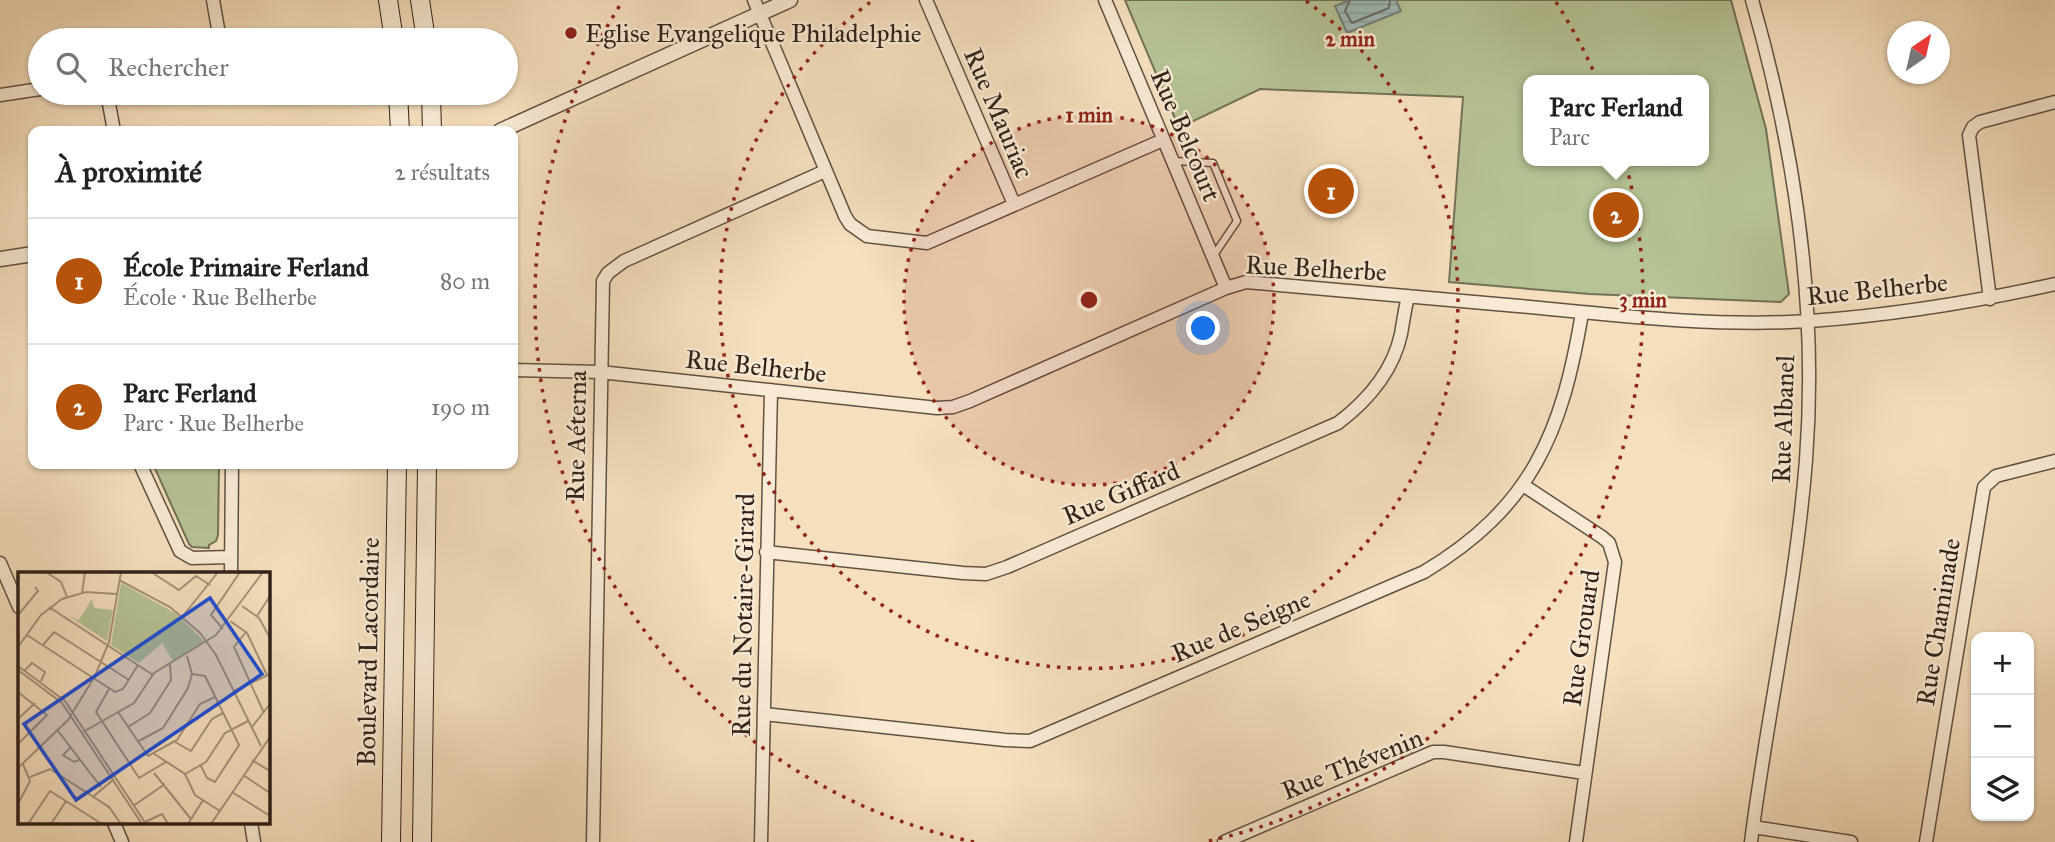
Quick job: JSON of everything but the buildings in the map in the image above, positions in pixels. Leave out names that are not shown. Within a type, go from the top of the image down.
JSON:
[{"type":"main road","points":[[388,0],[392,28]]},
{"type":"main road","points":[[420,0],[424,28]]},
{"type":"main road","points":[[399,105],[400,126]]},
{"type":"main road","points":[[431,105],[432,126]]},
{"type":"main road","name":"Boulevard Lacordaire","points":[[391,842],[397,469]]},
{"type":"main road","points":[[422,842],[427,469]]},
{"type":"street","points":[[213,0],[218,28]]},
{"type":"street","points":[[754,0],[845,216],[850,224],[867,236],[927,243],[1163,139]]},
{"type":"street","points":[[511,126],[790,0]]},
{"type":"street","name":"Rue Mauriac","points":[[926,0],[1014,204]]},
{"type":"street","name":"Rue Belcourt","points":[[1105,0],[1226,288]]},
{"type":"street","name":"Rue Albanel","points":[[1751,842],[1803,494],[1809,402],[1809,321],[1799,209],[1773,76],[1752,0]]},
{"type":"street","points":[[0,95],[28,91]]},
{"type":"street","points":[[1990,299],[1969,135],[1973,127],[1980,122],[2055,102]]},
{"type":"street","points":[[109,105],[113,126]]},
{"type":"street","name":"Rue Aéterna","points":[[593,842],[601,290],[608,273],[624,261],[825,171]]},
{"type":"street","points":[[0,259],[28,255]]},
{"type":"street","name":"Rue Belherbe","points":[[518,370],[600,372],[937,408],[953,407],[1226,288],[1246,282],[1582,313],[1702,321],[1809,321],[1990,299],[2055,284]]},
{"type":"street","name":"Rue Giffard","points":[[766,552],[963,573],[986,574],[1007,567],[1338,423],[1365,399],[1388,367],[1401,335],[1408,296]]},
{"type":"street","name":"Rue de Seigne","points":[[764,714],[1030,741],[1424,572],[1477,536],[1523,485],[1545,447],[1561,407],[1571,374],[1582,313]]},
{"type":"street","name":"Rue du Notaire-Girard","points":[[761,842],[771,390]]},
{"type":"street","name":"Rue Chaminade","points":[[1926,842],[1981,494],[1984,487],[1996,476],[2055,461]]},
{"type":"street","points":[[142,469],[180,551],[192,558],[231,558]]},
{"type":"street","points":[[231,572],[232,469]]},
{"type":"street","name":"Rue Grouard","points":[[1523,485],[1602,537],[1609,543],[1615,562],[1576,842]]},
{"type":"street","points":[[0,563],[18,605]]},
{"type":"street","name":"Rue Thévenin","points":[[1224,842],[1433,752],[1584,773]]},
{"type":"street","points":[[114,824],[122,842]]},
{"type":"street","points":[[251,824],[254,842]]},
{"type":"street","points":[[1753,827],[1851,842]]},
{"type":"lane","points":[[1172,160],[1213,163],[1237,221],[1213,257]]},
{"type":"green space","points":[[1125,0],[1731,0],[1766,129],[1789,294],[1781,302],[1590,294],[1449,282],[1463,97],[1260,89],[1179,128]]},
{"type":"green space","points":[[155,469],[219,469],[216,541],[209,545],[209,548],[192,547]]},
{"type":"water","points":[[1350,0],[1396,0],[1401,11],[1347,33],[1335,6]]},
{"type":"place","name":"Eglise Evangelique Philadelphie","points":[[571,33]]},
{"type":"place","name":"École Primaire Ferland","points":[[1331,191]]},
{"type":"place","name":"Parc Ferland","points":[[1616,215]]}]
